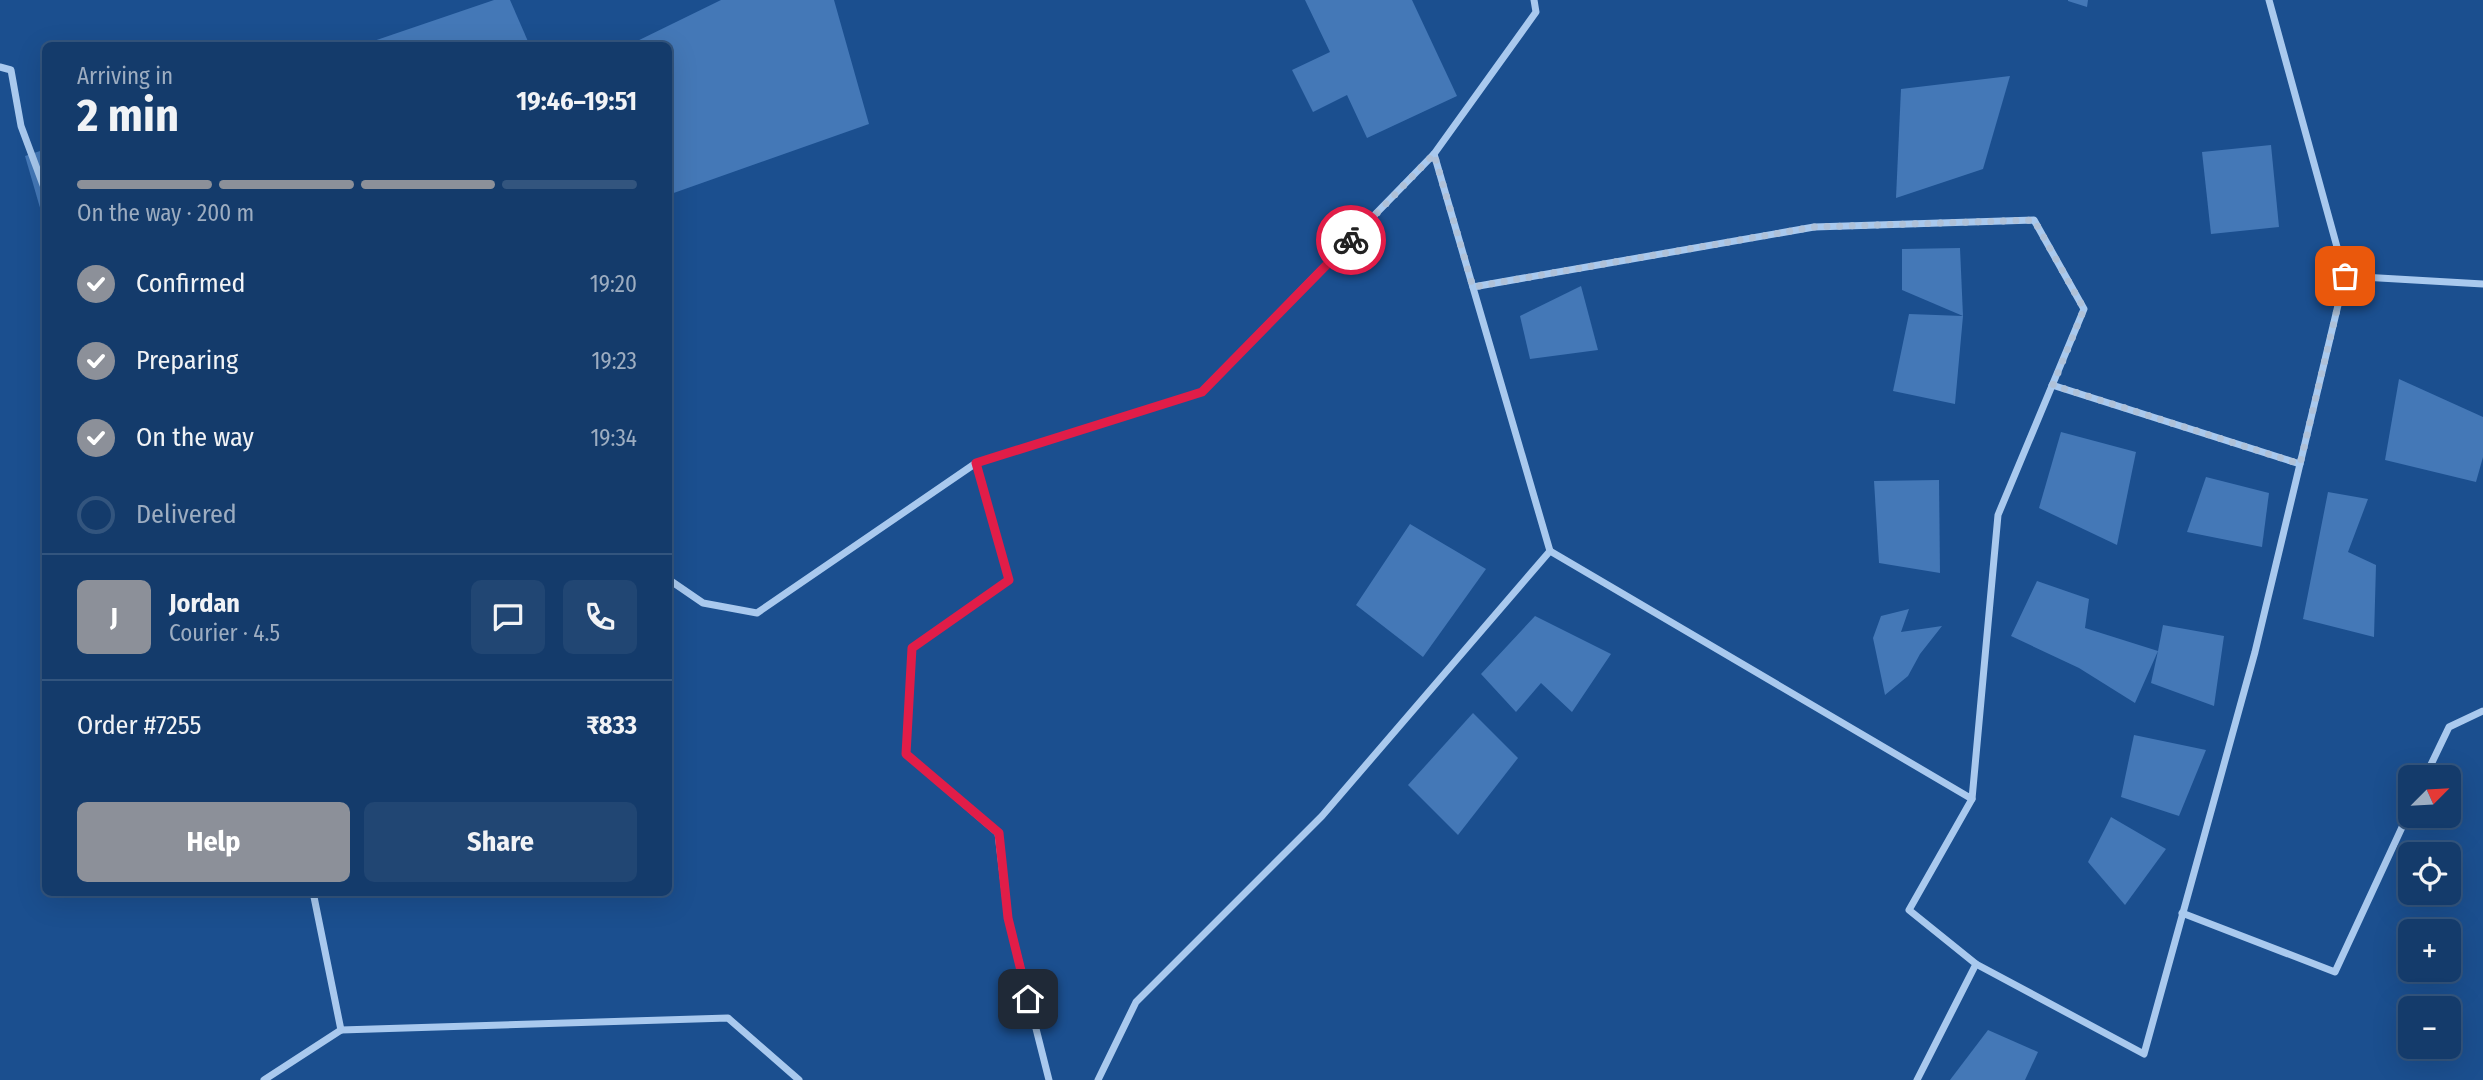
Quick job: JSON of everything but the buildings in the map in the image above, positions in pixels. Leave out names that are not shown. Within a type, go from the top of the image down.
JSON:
[{"type":"street","points":[[672,582],[703,603],[757,612],[976,463],[1202,392],[1434,154],[1536,12],[1534,0]]},
{"type":"street","points":[[1473,287],[1814,227],[2034,220],[2084,309],[1998,515],[1972,799],[1909,910],[1976,964],[2144,1054],[2255,652],[2345,276],[2269,0]]},
{"type":"street","points":[[0,67],[11,70],[22,126],[42,183]]},
{"type":"street","points":[[1434,154],[1550,551],[1972,799]]},
{"type":"street","points":[[2345,276],[2483,284]]},
{"type":"street","points":[[2053,385],[2300,464]]},
{"type":"street","points":[[976,463],[1009,580],[912,648],[906,754],[999,833],[1008,918],[1049,1080]]},
{"type":"street","points":[[1098,1080],[1136,1002],[1322,816],[1550,551]]},
{"type":"street","points":[[2431,765],[2449,727],[2483,711]]},
{"type":"street","points":[[2182,913],[2335,972],[2402,828]]},
{"type":"street","points":[[314,896],[341,1030]]},
{"type":"street","points":[[1917,1080],[1976,964]]},
{"type":"street","points":[[264,1080],[341,1030],[728,1018],[799,1080]]},
{"type":"way so far","points":[[1351,240],[1434,154],[1473,287],[1814,227],[2034,220],[2084,309],[2053,385],[2300,464],[2345,276]]},
{"type":"route","points":[[1028,999],[1008,918],[999,833],[906,754],[912,648],[1009,580],[976,463],[1202,392],[1351,240]]}]
